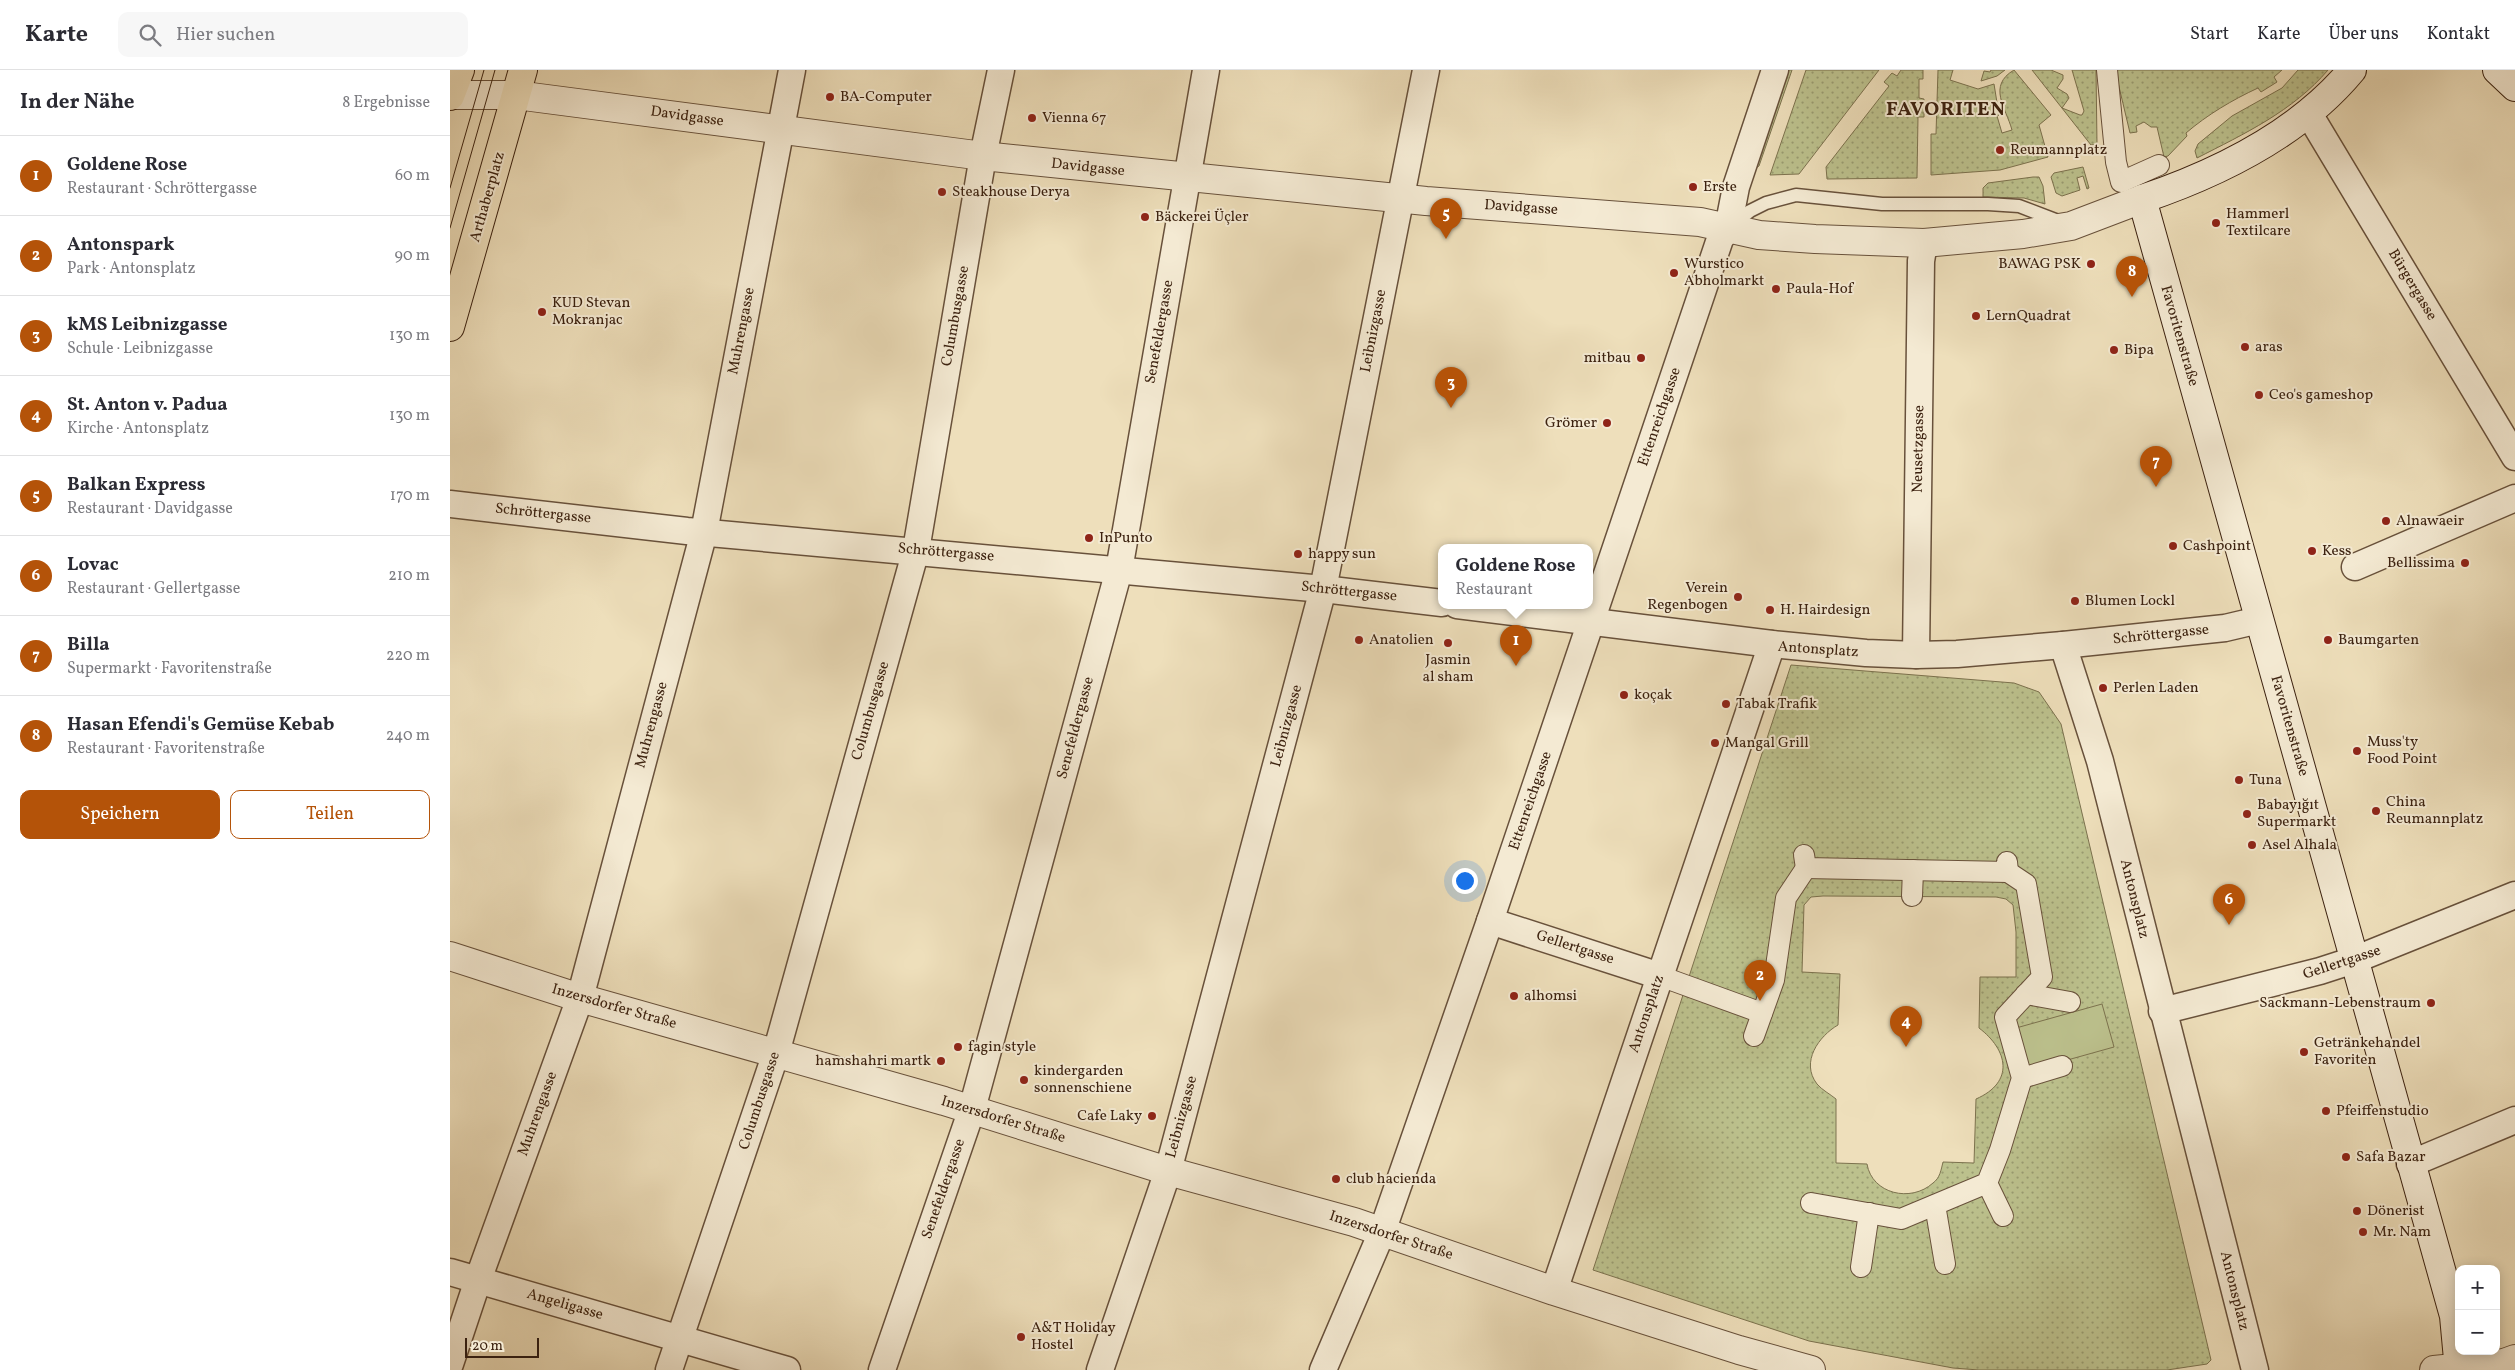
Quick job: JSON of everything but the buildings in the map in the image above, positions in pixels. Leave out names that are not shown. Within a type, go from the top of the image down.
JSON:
[{"type":"main road","points":[[450,96],[460,70]]},
{"type":"main road","name":"Arthaberplatz","points":[[450,327],[519,82]]},
{"type":"street","name":"Muhrengasse","points":[[450,1364],[478,1280],[580,998],[704,532],[792,70]]},
{"type":"street","name":"Columbusgasse","points":[[668,1370],[776,1053],[916,550],[983,156],[1001,70]]},
{"type":"street","name":"Senefeldergasse","points":[[882,1370],[972,1109],[1119,570],[1206,70]]},
{"type":"street","name":"Leibnizgasse","points":[[1100,1370],[1168,1171],[1324,589],[1426,70]]},
{"type":"street","points":[[1775,70],[1736,187],[1728,228],[1759,235],[1924,243],[1972,240],[2071,226],[2180,186],[2270,140],[2308,114],[2333,93],[2352,70]]},
{"type":"street","points":[[2107,70],[2116,162],[2121,182],[2159,166]]},
{"type":"street","points":[[2496,70],[2515,87]]},
{"type":"street","name":"Davidgasse","points":[[450,96],[519,82],[781,129],[983,156],[1400,199],[1700,222],[1728,228]]},
{"type":"street","name":"Bürgergasse","points":[[2308,114],[2515,457]]},
{"type":"street","name":"Favoritenstraße","points":[[2142,199],[2454,1316],[2451,1369]]},
{"type":"street","name":"Ettenreichgasse","points":[[1323,1370],[1382,1232],[1490,921],[1720,239],[1728,228]]},
{"type":"street","name":"Neusetzgasse","points":[[1916,655],[1921,261],[1924,243]]},
{"type":"street","points":[[2355,567],[2515,498]]},
{"type":"street","name":"Schröttergasse","points":[[450,504],[704,532],[1324,589],[1438,603]]},
{"type":"street","points":[[1489,609],[1772,644]]},
{"type":"street","name":"Schröttergasse","points":[[2063,645],[2225,628],[2259,620]]},
{"type":"street","name":"Antonsplatz","points":[[1554,1291],[1772,644],[1866,653],[1916,655],[1957,654],[2063,645],[2100,761],[2162,1011],[2255,1370]]},
{"type":"street","points":[[1754,1036],[1774,980],[1786,898],[1805,862],[1913,870],[2008,867],[2026,884],[2042,977],[2005,1017],[2022,1078],[2000,1150],[1987,1183],[1901,1219],[1811,1203]]},
{"type":"street","points":[[1912,896],[1913,870]]},
{"type":"street","name":"Gellertgasse","points":[[2162,1011],[2320,971],[2354,960],[2515,894]]},
{"type":"street","name":"Gellertgasse","points":[[1490,921],[1660,976]]},
{"type":"street","name":"Inzersdorfer Straße","points":[[450,956],[580,998],[972,1109],[1168,1171],[1354,1222],[1554,1291]]},
{"type":"street","points":[[1660,976],[1762,1013]]},
{"type":"street","points":[[2026,994],[2070,1002]]},
{"type":"street","points":[[2022,1078],[2062,1066]]},
{"type":"street","points":[[2410,1164],[2515,1120]]},
{"type":"street","points":[[1987,1183],[2003,1216]]},
{"type":"street","points":[[1935,1205],[1945,1264]]},
{"type":"street","points":[[1862,1267],[1869,1213]]},
{"type":"street","name":"Angeligasse","points":[[450,1272],[787,1370]]},
{"type":"street","points":[[1554,1291],[1739,1350],[1812,1370]]},
{"type":"street","points":[[2451,1369],[2504,1363],[2515,1359]]},
{"type":"lane","points":[[1728,228],[1750,210],[1766,203],[1796,195],[1882,204],[1988,204],[2019,206],[2071,226]]},
{"type":"green space","points":[[1783,70],[1792,70],[1759,166],[1753,170]]},
{"type":"green space","points":[[1806,70],[1879,70],[1799,174],[1770,175]]},
{"type":"green space","points":[[1901,70],[1923,70],[1923,79],[1919,79],[1919,98],[1924,99],[1924,117],[1918,117],[1917,178],[1827,179],[1826,167],[1889,86],[1884,82],[1892,73],[1897,76]]},
{"type":"green space","points":[[1938,70],[1953,70],[1950,80],[1978,89],[1994,84],[1999,115],[1997,116],[2002,133],[2012,130],[2001,98],[2001,83],[2014,70],[2051,115],[2039,125],[2048,157],[2000,170],[1931,175],[1931,134],[1936,134]]},
{"type":"green space","points":[[1991,70],[2005,70],[1997,76],[1981,81],[1984,71],[1990,72]]},
{"type":"green space","points":[[2032,70],[2051,70],[2063,75],[2063,79],[2057,88],[2067,94],[2069,98],[2062,108],[2082,115],[2084,111],[2072,70],[2096,70],[2097,144],[2091,145]]},
{"type":"green space","points":[[2115,70],[2282,70],[2274,77],[2277,82],[2261,92],[2258,88],[2202,120],[2186,133],[2187,136],[2168,156],[2164,157],[2157,127],[2151,127],[2144,122],[2136,126],[2137,132],[2130,133]]},
{"type":"green space","points":[[2298,70],[2328,70],[2314,85],[2284,110],[2197,158],[2195,151],[2198,144],[2232,116],[2282,88]]},
{"type":"green space","points":[[2083,167],[2089,188],[2087,189],[2083,176],[2077,178],[2080,190],[2062,196],[2056,193],[2051,177],[2054,173]]},
{"type":"green space","points":[[2039,177],[2043,186],[2045,204],[2024,198],[1983,197],[1983,188],[1988,183]]},
{"type":"green space","points":[[1791,665],[2014,683],[2039,692],[2061,724],[2211,1360],[2207,1364],[2167,1370],[1979,1370],[1953,1368],[1809,1341],[1593,1270]],"holes":[[[1823,896],[1996,897],[2006,899],[2013,905],[2016,932],[2016,977],[1980,977],[1979,1028],[1996,1046],[2003,1065],[2002,1075],[1997,1084],[1989,1092],[1976,1099],[1974,1163],[1943,1162],[1937,1179],[1924,1189],[1914,1193],[1894,1192],[1876,1182],[1870,1174],[1867,1164],[1836,1163],[1836,1099],[1817,1084],[1812,1076],[1810,1067],[1814,1050],[1824,1036],[1838,1025],[1840,974],[1802,972],[1804,905],[1811,897]]]},
{"type":"green space","points":[[2102,1004],[2114,1047],[2028,1071],[2016,1028]]},
{"type":"tram line","points":[[450,188],[484,70]]},
{"type":"tram line","points":[[450,228],[495,70]]},
{"type":"place","name":"BA-Computer","points":[[830,97]]},
{"type":"place","name":"Vienna 67","points":[[1032,118]]},
{"type":"place","name":"Reumannplatz","points":[[2000,150]]},
{"type":"place","name":"Erste","points":[[1693,187]]},
{"type":"place","name":"Steakhouse Derya","points":[[942,192]]},
{"type":"place","name":"Bäckerei Üçler","points":[[1145,217]]},
{"type":"place","name":"Hammerl Textilcare","points":[[2216,223]]},
{"type":"place","name":"Balkan Express","points":[[1446,239]]},
{"type":"place","name":"BAWAG PSK","points":[[2091,264]]},
{"type":"place","name":"Wurstico Abholmarkt","points":[[1674,273]]},
{"type":"place","name":"Paula-Hof","points":[[1776,289]]},
{"type":"place","name":"Hasan Efendi's Gemüse Kebab","points":[[2132,297]]},
{"type":"place","name":"KUD Stevan Mokranjac","points":[[542,312]]},
{"type":"place","name":"LernQuadrat","points":[[1976,316]]},
{"type":"place","name":"aras","points":[[2245,347]]},
{"type":"place","name":"Bipa","points":[[2114,350]]},
{"type":"place","name":"mitbau","points":[[1641,358]]},
{"type":"place","name":"Ceo's gameshop","points":[[2259,395]]},
{"type":"place","name":"kMS Leibnizgasse","points":[[1451,408]]},
{"type":"place","name":"Grömer","points":[[1607,423]]},
{"type":"place","name":"Billa","points":[[2156,487]]},
{"type":"place","name":"Alnawaeir","points":[[2386,521]]},
{"type":"place","name":"InPunto","points":[[1089,538]]},
{"type":"place","name":"Cashpoint","points":[[2173,546]]},
{"type":"place","name":"Kess","points":[[2312,551]]},
{"type":"place","name":"happy sun","points":[[1298,554]]},
{"type":"place","name":"Bellissima","points":[[2465,563]]},
{"type":"place","name":"Verein Regenbogen","points":[[1738,597]]},
{"type":"place","name":"Blumen Lockl","points":[[2075,601]]},
{"type":"place","name":"H. Hairdesign","points":[[1770,610]]},
{"type":"place","name":"Anatolien","points":[[1359,640]]},
{"type":"place","name":"Baumgarten","points":[[2328,640]]},
{"type":"place","name":"Jasmin al sham","points":[[1448,643]]},
{"type":"place","name":"Goldene Rose","points":[[1516,666]]},
{"type":"place","name":"Perlen Laden","points":[[2103,688]]},
{"type":"place","name":"koçak","points":[[1624,695]]},
{"type":"place","name":"Tabak Trafik","points":[[1726,704]]},
{"type":"place","name":"Mangal Grill","points":[[1715,743]]},
{"type":"place","name":"Muss'ty Food Point","points":[[2357,751]]},
{"type":"place","name":"Tuna","points":[[2239,780]]},
{"type":"place","name":"China Reumannplatz","points":[[2376,811]]},
{"type":"place","name":"Babayığıt Supermarkt","points":[[2247,814]]},
{"type":"place","name":"Asel Alhala","points":[[2252,845]]},
{"type":"place","name":"Lovac","points":[[2229,925]]},
{"type":"place","name":"alhomsi","points":[[1514,996]]},
{"type":"place","name":"Antonspark","points":[[1760,1001]]},
{"type":"place","name":"Sackmann-Lebenstraum","points":[[2431,1003]]},
{"type":"place","name":"fagin style","points":[[958,1047]]},
{"type":"place","name":"St. Anton v. Padua","points":[[1906,1047]]},
{"type":"place","name":"Getränkehandel Favoriten","points":[[2304,1052]]},
{"type":"place","name":"hamshahri martk","points":[[941,1061]]},
{"type":"place","name":"kindergarden sonnenschiene","points":[[1024,1080]]},
{"type":"place","name":"Pfeiffenstudio","points":[[2326,1111]]},
{"type":"place","name":"Cafe Laky","points":[[1152,1116]]},
{"type":"place","name":"Safa Bazar","points":[[2346,1157]]},
{"type":"place","name":"club hacienda","points":[[1336,1179]]},
{"type":"place","name":"Dönerist","points":[[2357,1211]]},
{"type":"place","name":"Mr. Nam","points":[[2363,1232]]},
{"type":"place","name":"A&T Holiday Hostel","points":[[1021,1337]]},
{"type":"district","name":"FAVORITEN","points":[[1946,110]]}]
